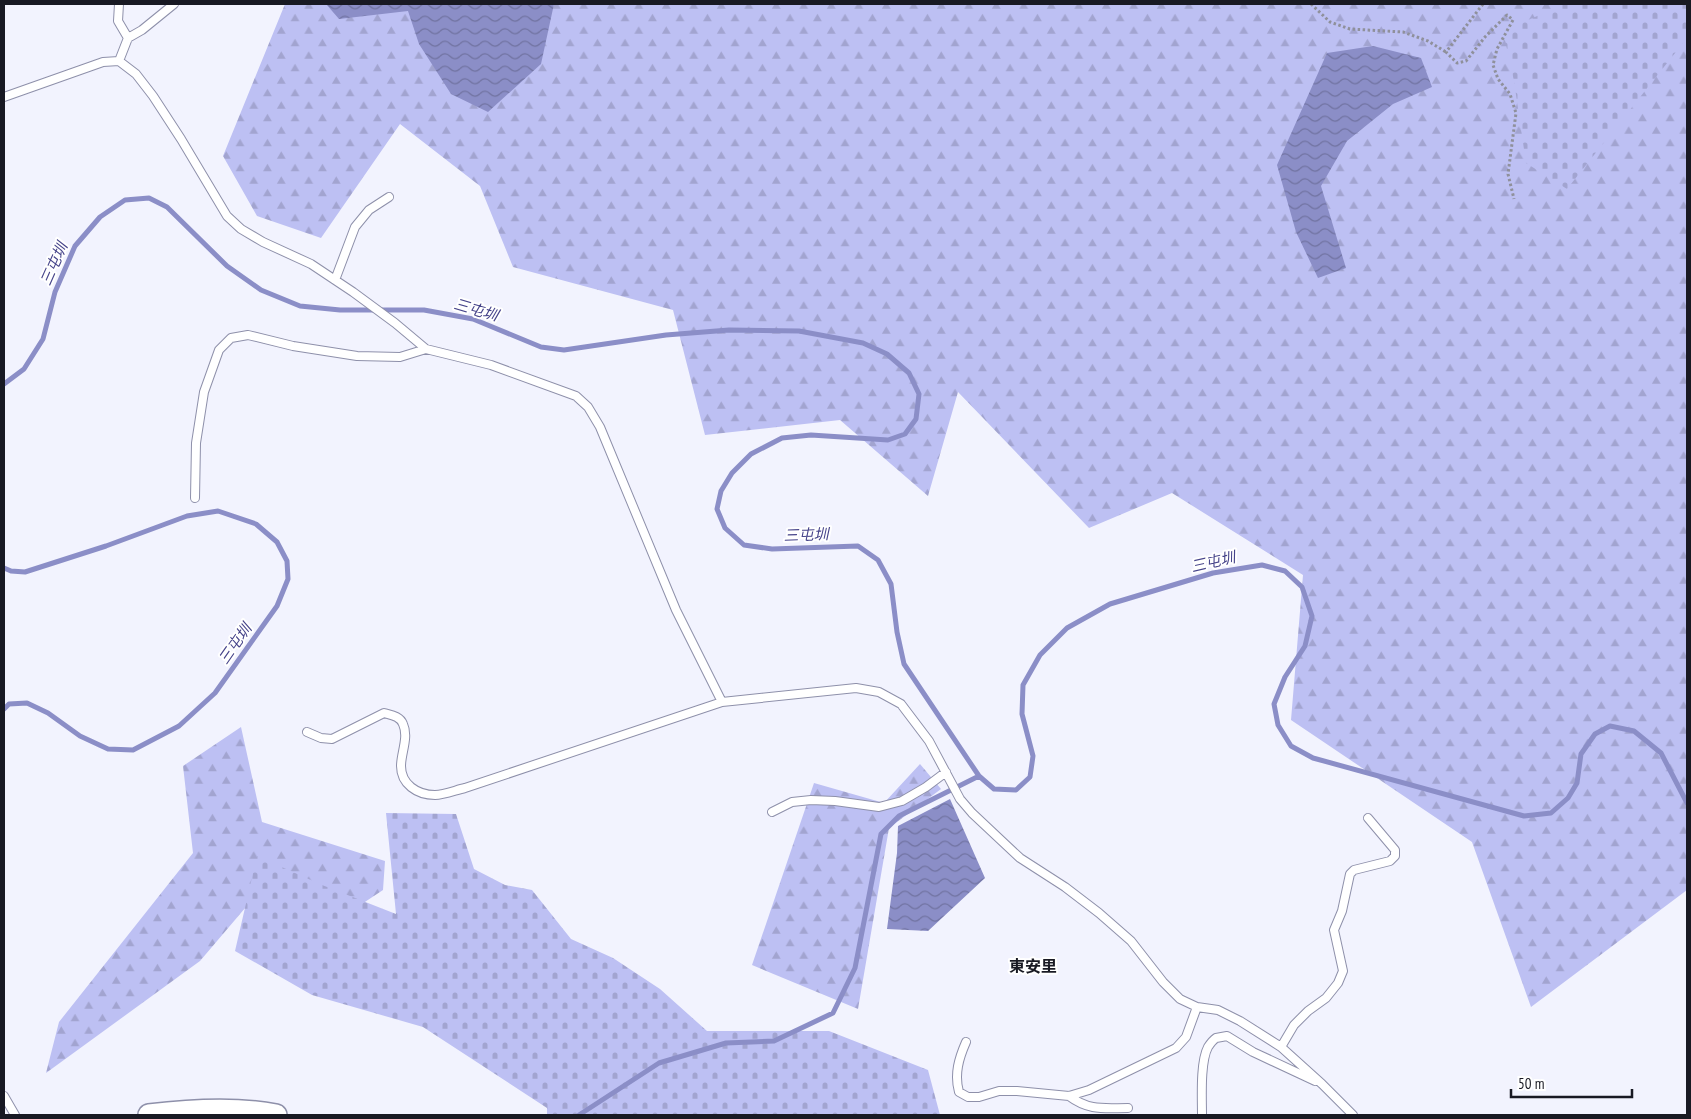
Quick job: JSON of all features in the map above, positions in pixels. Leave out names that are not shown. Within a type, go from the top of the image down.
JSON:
[{"type":"street","points":[[149,1115],[189,1110],[260,1112],[276,1115]]},
{"type":"lane","points":[[119,4],[118,21],[128,38]]},
{"type":"lane","points":[[119,61],[128,38],[142,30],[174,4]]},
{"type":"lane","points":[[4,97],[103,62],[119,61],[136,74],[154,96],[227,216],[241,230],[311,264],[354,292],[426,349],[491,365],[576,396],[588,407],[600,427],[676,610],[722,702]]},
{"type":"lane","points":[[335,280],[355,227],[369,210],[389,197]]},
{"type":"lane","points":[[195,498],[196,443],[204,392],[219,350],[231,338],[248,336],[293,346],[357,356],[400,357],[426,349]]},
{"type":"lane","points":[[307,732],[321,738],[332,739],[384,713],[396,716],[403,724],[405,742],[401,767],[404,782],[417,792],[435,795],[465,788],[722,702],[856,688],[879,692],[901,704],[929,741],[960,799],[1020,858],[1065,887],[1131,941],[1180,999],[1197,1007],[1218,1010],[1240,1021],[1281,1047],[1354,1115]]},
{"type":"lane","points":[[772,812],[792,802],[811,800],[880,807],[902,801],[926,788],[946,772]]},
{"type":"lane","points":[[1281,1047],[1294,1025],[1326,998],[1338,983],[1343,972],[1334,930],[1342,911],[1350,874],[1354,870],[1390,861],[1395,856],[1395,850],[1368,818]]},
{"type":"lane","points":[[966,1042],[959,1058],[956,1081],[959,1092],[968,1097],[979,1097],[999,1091],[1069,1096],[1090,1090],[1176,1048],[1186,1037],[1197,1007]]},
{"type":"lane","points":[[1202,1115],[1204,1061],[1208,1048],[1216,1038],[1227,1036],[1253,1052],[1322,1084]]},
{"type":"lane","points":[[4,1096],[14,1115]]},
{"type":"lane","points":[[1069,1096],[1079,1104],[1094,1108],[1128,1108]]},
{"type":"path","points":[[1311,4],[1330,22],[1350,29],[1403,32],[1428,41],[1446,52],[1457,63],[1466,61],[1485,37],[1507,15],[1513,20],[1497,49],[1493,65],[1498,80],[1510,94],[1516,113],[1508,174],[1514,199]]},
{"type":"path","points":[[1446,52],[1483,4]]},
{"type":"green space","points":[[285,4],[1687,4],[1687,890],[1531,1007],[1472,842],[1291,720],[1303,575],[1172,493],[1089,528],[958,392],[928,496],[840,420],[705,435],[673,310],[513,267],[480,186],[400,124],[321,238],[257,216],[223,156]]},
{"type":"green space","points":[[1561,4],[1687,4],[1687,38],[1567,189],[1526,163],[1514,81],[1503,31]]},
{"type":"green space","points":[[241,727],[262,822],[385,861],[383,890],[324,929],[269,880],[200,961],[46,1073],[59,1022],[193,853],[183,766]]},
{"type":"green space","points":[[920,764],[941,789],[889,828],[858,1009],[752,965],[814,783],[884,803]]},
{"type":"green space","points":[[386,813],[456,814],[474,869],[505,885],[532,890],[571,939],[613,958],[660,989],[707,1031],[829,1031],[928,1070],[940,1115],[547,1115],[547,1108],[423,1027],[312,995],[235,951],[257,856],[322,885],[396,914]]},
{"type":"water","points":[[326,4],[554,4],[541,64],[488,112],[451,94],[419,44],[408,11],[339,19]]},
{"type":"water","points":[[1373,46],[1421,58],[1432,87],[1393,104],[1347,141],[1321,186],[1346,268],[1318,278],[1296,232],[1277,165],[1327,53]]},
{"type":"water","points":[[950,799],[985,878],[928,931],[887,929],[897,853],[898,826]]},
{"type":"waterway","name":"三屯圳","points":[[4,384],[24,369],[43,339],[55,292],[75,246],[100,217],[125,200],[149,198],[167,207],[227,266],[261,290],[300,306],[340,310],[424,310],[473,319],[541,347],[564,350],[666,335],[729,330],[799,331],[863,343],[887,354],[909,373],[919,394],[916,419],[905,434],[888,440],[811,435],[782,438],[751,454],[732,473],[721,491],[717,509],[725,528],[744,545],[772,549],[858,546],[878,560],[891,584],[897,632],[904,664],[979,776],[994,789],[1016,790],[1030,777],[1033,756],[1022,714],[1023,685],[1040,655],[1067,628],[1110,604],[1213,573],[1262,565],[1285,571],[1302,587],[1312,616],[1305,646],[1285,677],[1274,704],[1278,725],[1291,746],[1313,758],[1524,816],[1551,813],[1568,798],[1577,783],[1581,754],[1595,734],[1610,726],[1634,731],[1661,753],[1687,803]]},
{"type":"waterway","name":"三屯圳","points":[[4,568],[11,571],[25,572],[106,546],[187,516],[218,511],[256,524],[277,542],[287,561],[288,579],[277,606],[215,693],[179,726],[133,750],[108,749],[80,736],[48,713],[27,703],[9,704],[4,709]]},
{"type":"waterway","points":[[579,1115],[659,1063],[726,1043],[774,1041],[833,1013],[855,968],[881,834],[899,816],[979,776]]},
{"type":"district","name":"東安里","points":[[1033,966]]}]
